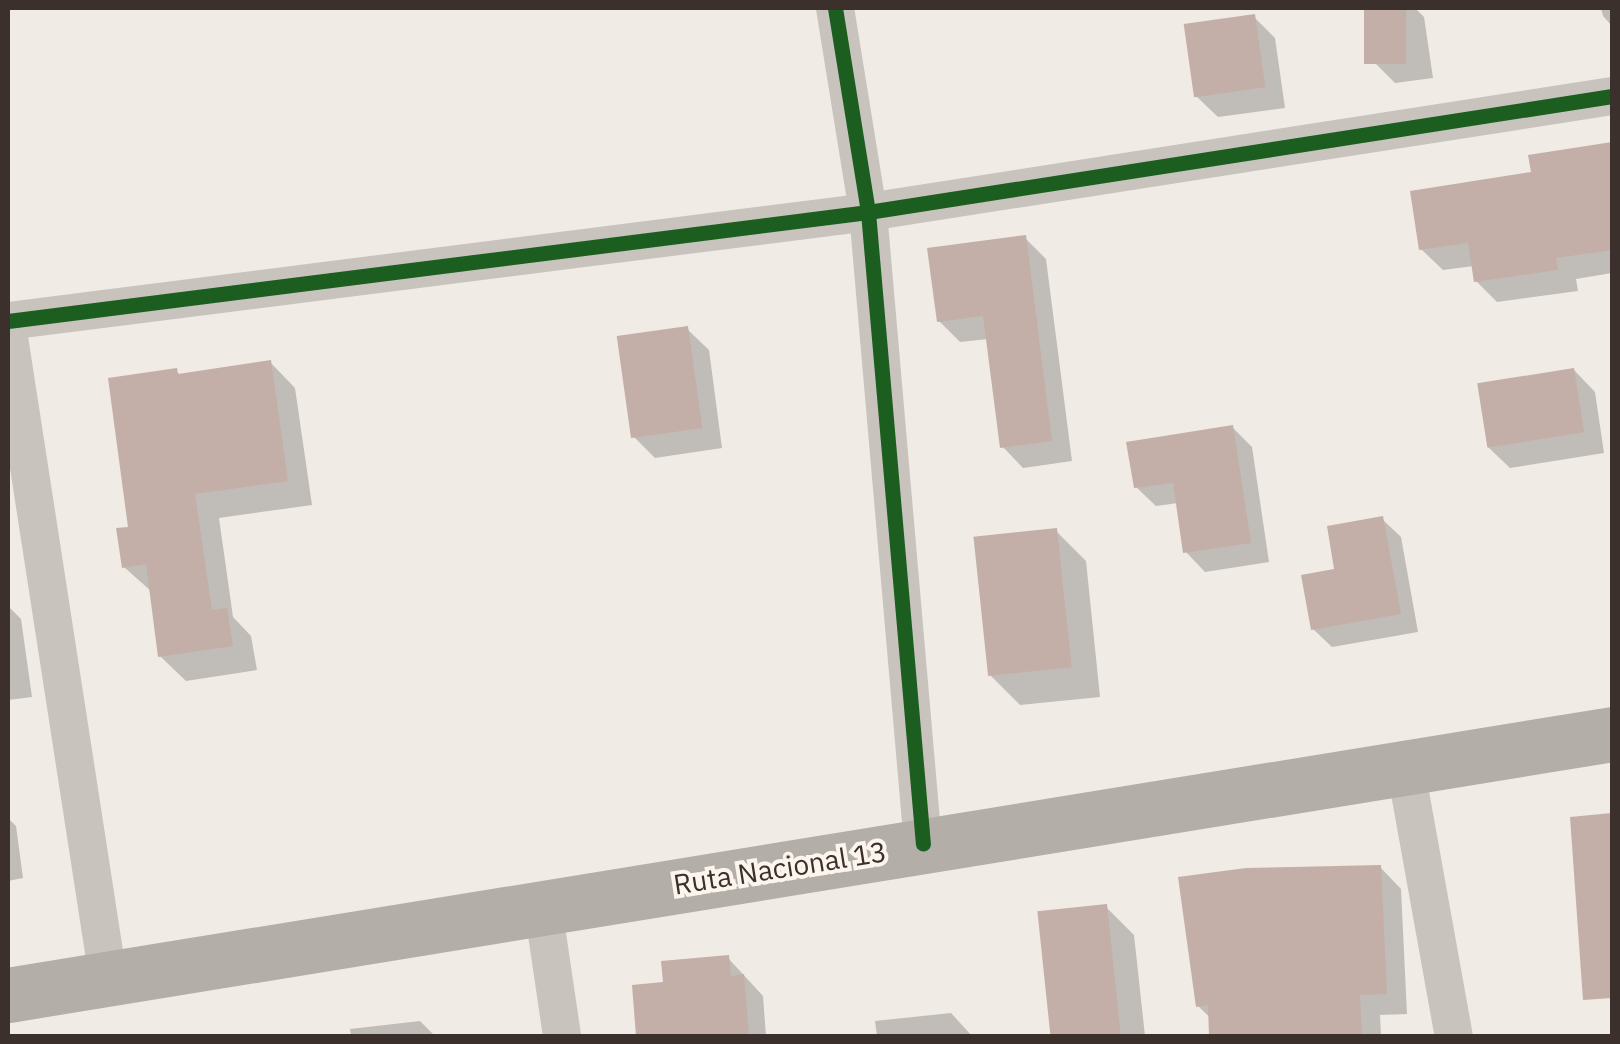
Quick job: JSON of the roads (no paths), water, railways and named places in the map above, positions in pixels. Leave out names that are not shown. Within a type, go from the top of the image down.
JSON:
[{"type":"highway","name":"Ruta Nacional 13","points":[[8,995],[1612,734]]},
{"type":"street","points":[[834,8],[868,212],[923,844]]},
{"type":"street","points":[[8,321],[868,212],[1612,96]]},
{"type":"street","points":[[8,331],[108,978]]},
{"type":"street","points":[[1405,765],[1454,1036]]},
{"type":"street","points":[[543,907],[562,1036]]}]
